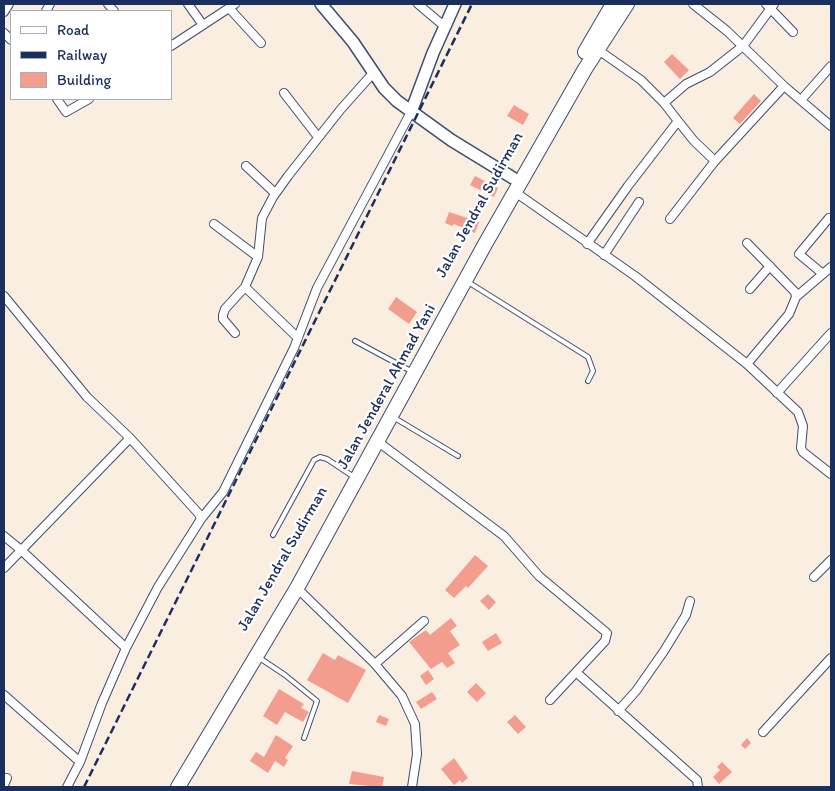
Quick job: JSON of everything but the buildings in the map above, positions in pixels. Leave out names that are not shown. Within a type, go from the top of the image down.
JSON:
[{"type":"highway","name":"Jalan Jendral Sudirman","points":[[168,787],[302,563],[613,4]]},
{"type":"highway","name":"Jalan Jenderal Ahmad Yani","points":[[178,787],[297,588],[466,280],[514,185],[627,4]]},
{"type":"street","points":[[4,12],[9,4]]},
{"type":"street","points":[[188,4],[203,25]]},
{"type":"street","points":[[320,4],[374,72],[384,88],[411,112],[514,185],[587,244],[643,282],[747,364],[801,418],[803,426],[801,448],[803,452],[831,474]]},
{"type":"street","points":[[418,4],[444,26]]},
{"type":"street","points":[[67,787],[80,762],[102,703],[126,648],[158,587],[201,519],[223,492],[298,338],[317,288],[411,112],[444,26],[455,4]]},
{"type":"street","points":[[693,4],[743,46],[784,86],[831,126]]},
{"type":"street","points":[[664,103],[686,84],[710,72],[743,46],[770,5],[793,32]]},
{"type":"street","points":[[172,45],[232,6],[262,43]]},
{"type":"street","points":[[597,50],[641,80],[664,103],[694,141],[715,161]]},
{"type":"street","points":[[801,100],[831,66]]},
{"type":"street","points":[[235,333],[223,319],[223,315],[225,309],[245,287],[258,257],[262,218],[275,193],[318,136],[374,72]]},
{"type":"street","points":[[670,220],[715,161],[784,86]]},
{"type":"street","points":[[284,93],[318,136]]},
{"type":"street","points":[[58,100],[64,110],[68,112],[87,100]]},
{"type":"street","points":[[587,244],[628,186],[678,121]]},
{"type":"street","points":[[246,166],[275,193]]},
{"type":"street","points":[[604,255],[639,202]]},
{"type":"street","points":[[823,274],[800,254],[829,218]]},
{"type":"street","points":[[214,224],[258,257]]},
{"type":"street","points":[[747,243],[794,292],[796,298]]},
{"type":"street","points":[[750,289],[770,266]]},
{"type":"street","points":[[747,364],[789,314],[796,298],[831,267]]},
{"type":"street","points":[[245,287],[298,338]]},
{"type":"street","points":[[4,296],[87,396],[130,438],[199,514],[201,519]]},
{"type":"street","points":[[777,393],[831,334]]},
{"type":"street","points":[[4,568],[130,438]]},
{"type":"street","points":[[377,441],[504,536],[539,576],[607,632],[605,641],[550,700]]},
{"type":"street","points":[[4,536],[126,648]]},
{"type":"street","points":[[814,577],[831,560]]},
{"type":"street","points":[[297,588],[376,664],[402,696],[415,724],[417,754],[412,787]]},
{"type":"street","points":[[618,710],[636,691],[664,651],[686,615],[690,601]]},
{"type":"street","points":[[376,664],[424,621]]},
{"type":"street","points":[[763,732],[831,658]]},
{"type":"street","points":[[577,673],[650,736],[697,780],[698,787]]},
{"type":"street","points":[[4,695],[80,762]]},
{"type":"lane","points":[[466,280],[588,357],[593,371],[588,381]]},
{"type":"lane","points":[[355,341],[409,370]]},
{"type":"lane","points":[[391,416],[458,456]]},
{"type":"lane","points":[[273,536],[314,460],[320,457],[327,458],[351,475]]},
{"type":"lane","points":[[256,656],[285,675],[317,701],[304,738]]},
{"type":"railway","points":[[84,787],[472,4]]}]
